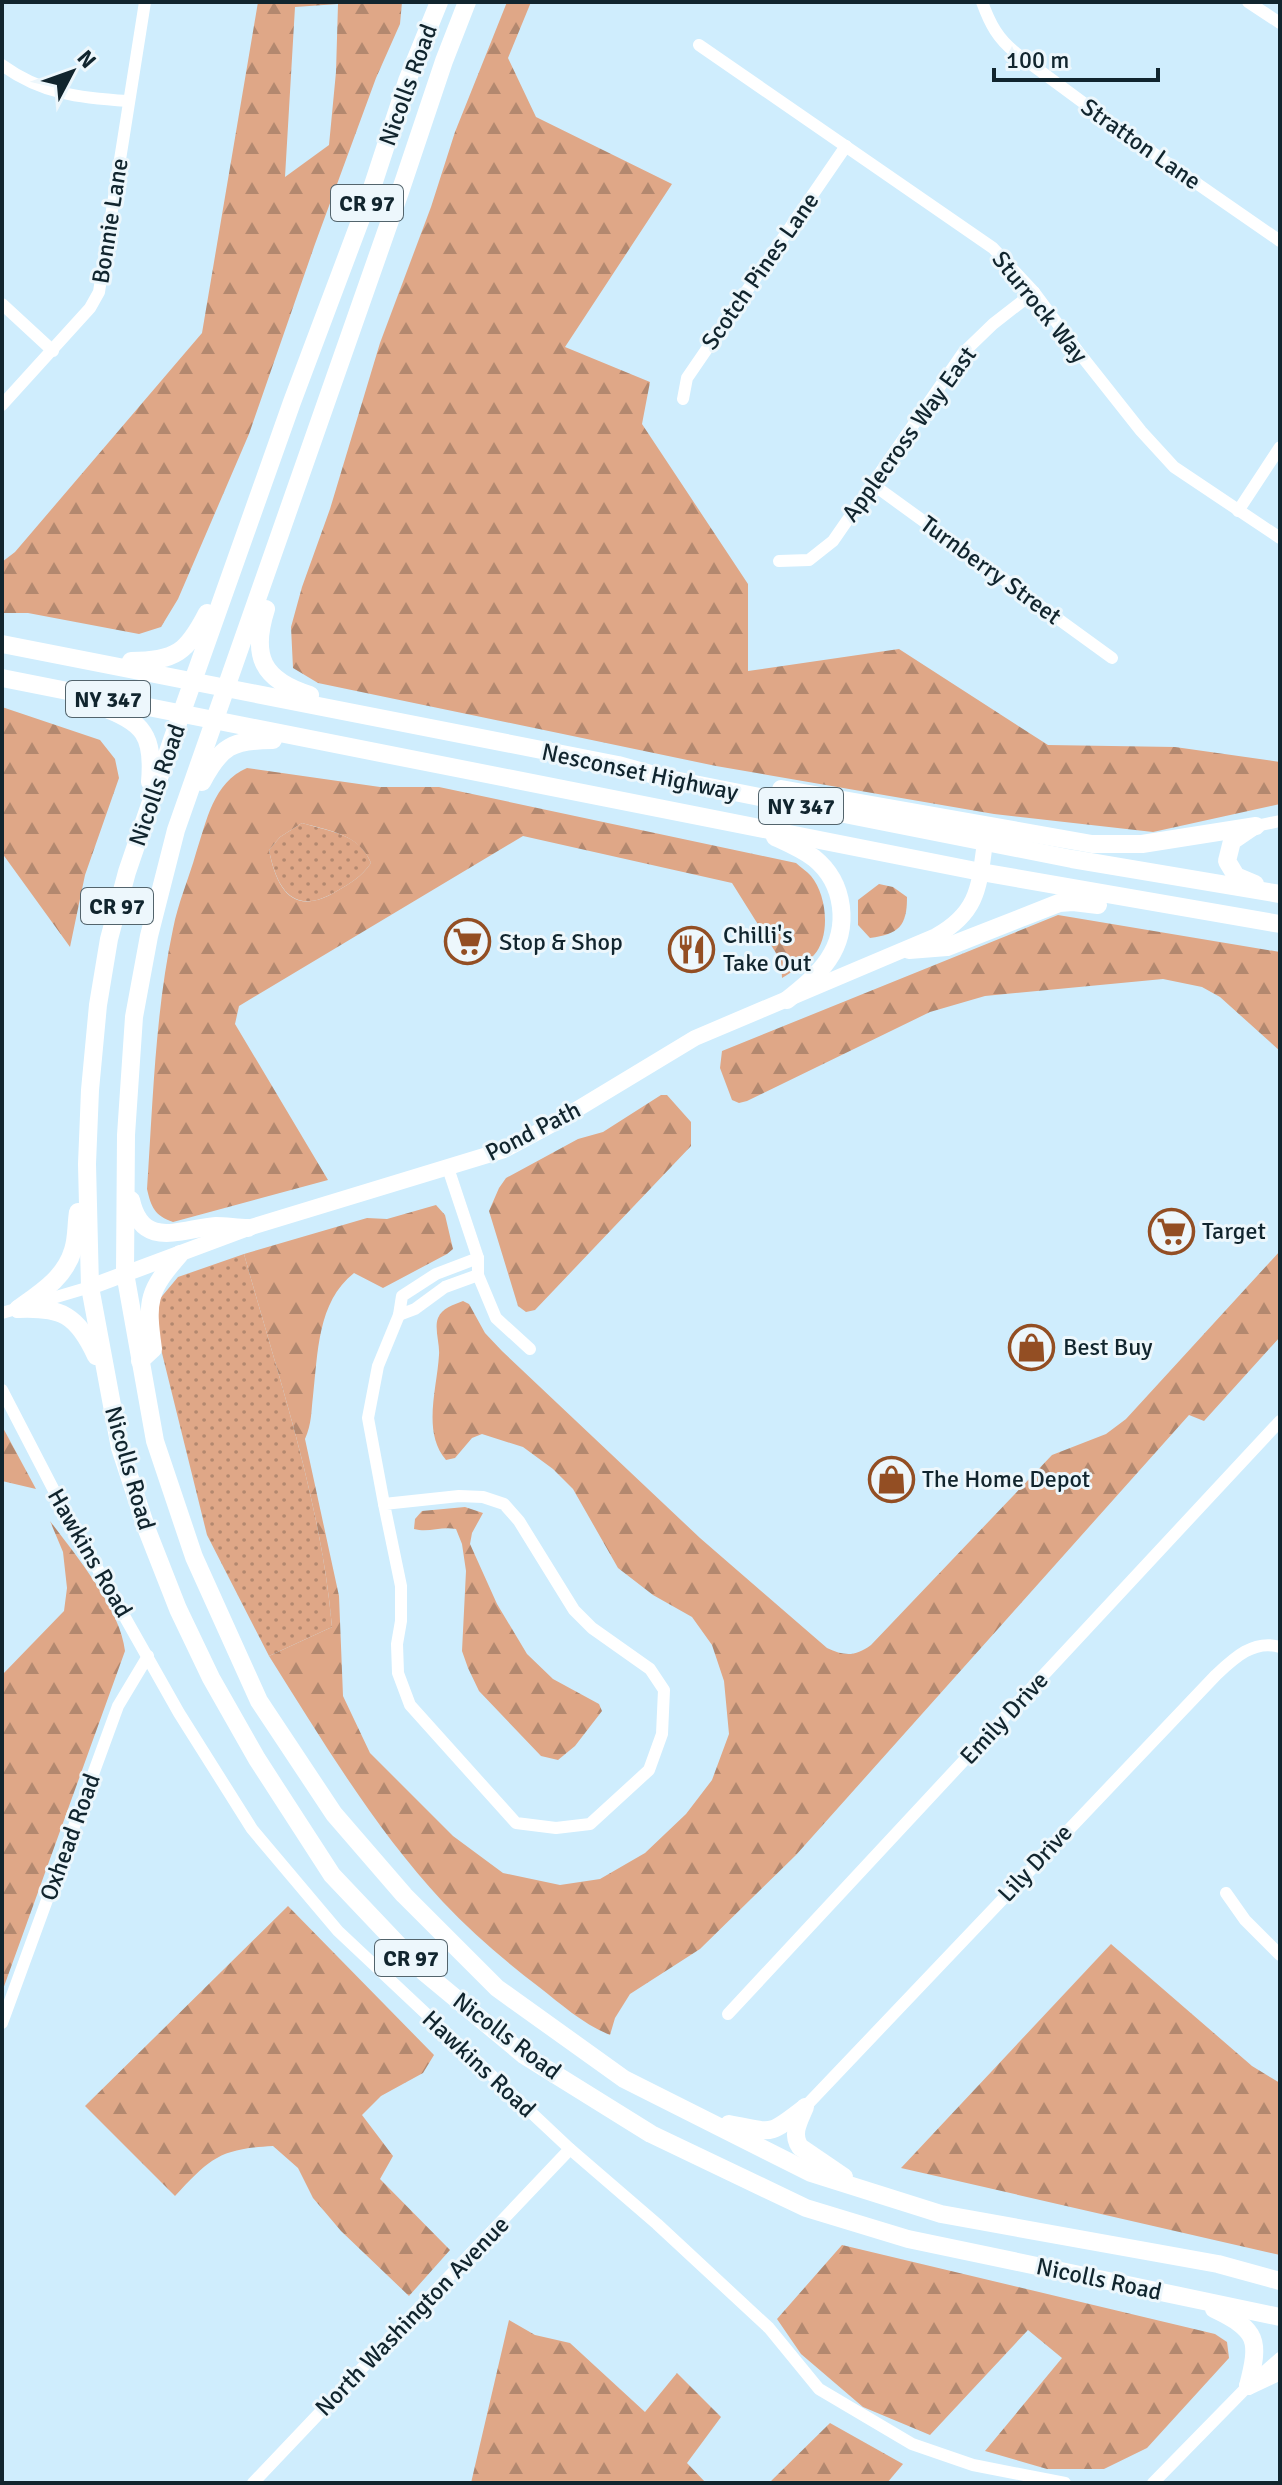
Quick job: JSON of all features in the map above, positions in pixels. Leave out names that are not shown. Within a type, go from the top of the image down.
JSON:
[{"type":"highway","name":"Nicolls Road","points":[[439,2],[407,81],[368,200],[235,561],[148,811],[118,905],[104,970],[91,1077],[87,1164],[90,1287],[120,1448],[147,1530],[178,1609],[211,1678],[257,1759],[332,1875],[424,1972],[524,2055],[651,2134],[806,2208],[908,2239],[1280,2317]]},
{"type":"highway","name":"Nicolls Road","points":[[467,2],[176,830],[156,903],[134,1017],[125,1163],[125,1273],[155,1441],[194,1557],[259,1701],[334,1814],[404,1895],[497,1988],[624,2079],[811,2173],[941,2214],[1218,2264],[1280,2281]]},
{"type":"highway","points":[[276,545],[258,638],[261,657],[270,674],[297,691],[405,723]]},
{"type":"highway","points":[[93,662],[155,661],[181,651],[196,636],[235,561]]},
{"type":"highway","name":"Nesconset Highway","points":[[2,644],[618,765],[669,779],[985,842],[1280,894]]},
{"type":"highway","name":"Nesconset Highway","points":[[2,678],[981,872],[1280,924]]},
{"type":"highway","points":[[34,684],[123,715],[140,728],[152,755],[148,811]]},
{"type":"highway","points":[[176,830],[212,763],[225,749],[252,740],[319,741]]},
{"type":"highway","points":[[618,765],[675,770],[1092,844],[1142,844],[1256,826]]},
{"type":"highway","points":[[751,825],[817,861],[833,880],[842,907],[840,935],[832,954],[820,970],[787,1000]]},
{"type":"highway","points":[[1256,826],[1232,841],[1227,855],[1228,867],[1242,879],[1280,894]]},
{"type":"highway","points":[[909,950],[947,947],[1059,903],[1113,908],[1164,905]]},
{"type":"highway","points":[[125,1163],[135,1217],[144,1228],[180,1233],[216,1226],[248,1228]]},
{"type":"highway","points":[[10,1311],[52,1285],[68,1261],[74,1249],[87,1164]]},
{"type":"highway","points":[[140,1361],[153,1349],[150,1324],[152,1291],[180,1254]]},
{"type":"highway","points":[[10,1311],[53,1310],[78,1323],[107,1380]]},
{"type":"highway","points":[[705,2120],[767,2132],[777,2130],[805,2107]]},
{"type":"highway","points":[[805,2107],[796,2128],[795,2137],[800,2147],[859,2188]]},
{"type":"highway","points":[[1218,2264],[1280,2272]]},
{"type":"highway","points":[[1194,2300],[1232,2318],[1252,2334],[1256,2356],[1248,2386]]},
{"type":"highway","points":[[1248,2386],[1280,2371]]},
{"type":"main road","name":"Pond Path","points":[[90,1287],[248,1228],[512,1146],[695,1038],[909,950],[945,932],[966,915],[976,896],[985,842]]},
{"type":"street","name":"Bonnie Lane","points":[[2,405],[90,308],[99,292],[145,2]]},
{"type":"street","name":"Stratton Lane","points":[[982,2],[1002,42],[1127,135],[1280,241]]},
{"type":"street","points":[[1248,2],[1280,23]]},
{"type":"street","name":"Sturrock Way","points":[[699,45],[993,248],[1034,292],[1106,387],[1174,467],[1280,538]]},
{"type":"street","points":[[2,65],[43,89],[68,95],[128,101]]},
{"type":"street","name":"Scotch Pines Lane","points":[[683,399],[687,378],[846,146]]},
{"type":"street","name":"Applecross Way East","points":[[779,561],[809,560],[833,541],[963,353],[993,324],[1034,292]]},
{"type":"street","points":[[2,304],[53,351]]},
{"type":"street","points":[[1238,511],[1280,447]]},
{"type":"street","name":"Turnberry Street","points":[[871,483],[1112,658]]},
{"type":"street","points":[[1256,826],[1280,821]]},
{"type":"street","points":[[448,1168],[478,1258],[478,1275],[496,1318],[530,1349]]},
{"type":"street","points":[[384,1504],[459,1496],[483,1497],[504,1504],[519,1521],[574,1610],[592,1628],[650,1669],[664,1690],[662,1734],[649,1770],[590,1824],[556,1828],[516,1823],[410,1705],[398,1673],[401,1586],[384,1504],[368,1418],[378,1366],[399,1315],[402,1296],[436,1274],[478,1258]]},
{"type":"street","points":[[399,1315],[445,1287],[478,1275]]},
{"type":"street","name":"Pond Path","points":[[10,1311],[90,1287]]},
{"type":"street","points":[[413,1289],[423,1303]]},
{"type":"street","name":"Hawkins Road","points":[[2,1390],[61,1504],[179,1713],[252,1829],[338,1931],[570,2149],[657,2224],[769,2328],[819,2389],[912,2444],[973,2465],[1065,2483]]},
{"type":"street","name":"Emily Drive","points":[[728,2014],[1280,1421]]},
{"type":"street","name":"Lily Drive","points":[[805,2107],[1216,1675],[1245,1651],[1258,1646],[1280,1647]]},
{"type":"street","name":"Oxhead Road","points":[[2,2023],[118,1706],[148,1656]]},
{"type":"street","points":[[1226,1893],[1245,1920],[1280,1955]]},
{"type":"street","name":"North Washington Avenue","points":[[253,2483],[570,2149]]},
{"type":"street","points":[[1153,2483],[1248,2386],[1280,2358]]},
{"type":"green space","points":[[258,2],[402,2],[400,24],[376,78],[249,434],[178,599],[161,627],[139,634],[28,613],[2,613],[2,562],[15,552],[202,333]],"holes":[[[338,4],[329,145],[285,177],[295,7]]]},
{"type":"green space","points":[[507,2],[531,2],[508,58],[536,117],[672,184],[565,347],[650,382],[642,424],[748,584],[748,671],[899,649],[1048,745],[1175,747],[1280,762],[1280,804],[1153,832],[994,814],[716,766],[318,683],[293,668],[291,627],[380,343],[431,207],[455,132]]},
{"type":"green space","points":[[2,707],[100,740],[115,759],[119,778],[85,875],[70,947],[2,853]]},
{"type":"green space","points":[[247,768],[380,787],[439,787],[796,863],[811,876],[821,894],[825,916],[823,937],[810,959],[782,978],[781,961],[732,883],[523,836],[239,1006],[235,1024],[328,1180],[173,1222],[155,1210],[147,1189],[162,993],[175,919],[204,828],[219,793],[235,775]],"holes":[[[302,823],[351,840],[366,853],[371,863],[356,879],[322,898],[309,901],[290,896],[277,877],[269,850],[280,837]]]},
{"type":"green space","points":[[302,823],[351,840],[366,853],[371,863],[351,882],[322,898],[309,901],[290,895],[277,877],[269,850],[280,837]]},
{"type":"green space","points":[[879,884],[893,887],[907,897],[905,915],[894,931],[870,938],[858,925],[858,900]]},
{"type":"green space","points":[[1058,915],[1280,952],[1280,1051],[1220,997],[1202,987],[1163,979],[985,996],[930,1012],[747,1101],[739,1103],[732,1100],[720,1068],[722,1051]]},
{"type":"green space","points":[[661,1095],[667,1095],[691,1122],[691,1146],[535,1310],[526,1312],[518,1306],[489,1211],[499,1188],[506,1178],[578,1139],[603,1132]]},
{"type":"green space","points":[[436,1205],[445,1215],[453,1249],[383,1288],[354,1273],[333,1299],[322,1330],[311,1418],[305,1439],[339,1596],[343,1696],[370,1753],[453,1836],[503,1873],[560,1885],[600,1879],[645,1853],[686,1814],[712,1780],[729,1734],[724,1681],[712,1645],[692,1617],[653,1595],[618,1568],[573,1489],[553,1469],[523,1447],[482,1434],[472,1438],[455,1458],[446,1460],[434,1437],[433,1423],[439,1355],[437,1322],[445,1309],[463,1301],[469,1304],[485,1333],[502,1351],[700,1538],[827,1648],[849,1654],[871,1645],[1052,1455],[1106,1434],[1126,1419],[1280,1251],[1280,1337],[1204,1421],[1189,1415],[796,1855],[700,1949],[630,1994],[615,2018],[610,2035],[582,2020],[526,1977],[477,1936],[443,1902],[372,1814],[269,1656],[332,1627],[308,1485],[244,1254],[367,1218],[387,1219]]},
{"type":"green space","points":[[244,1254],[308,1485],[332,1627],[269,1656],[207,1535],[156,1329],[158,1301],[178,1277]]},
{"type":"green space","points":[[2,1426],[36,1489],[2,1481]]},
{"type":"green space","points":[[465,1507],[483,1513],[472,1533],[470,1544],[497,1604],[527,1654],[553,1679],[599,1704],[602,1711],[575,1746],[558,1760],[541,1756],[479,1691],[468,1668],[462,1651],[466,1571],[456,1529],[414,1529],[415,1519],[422,1511]]},
{"type":"green space","points":[[50,1521],[106,1601],[122,1635],[125,1651],[2,1992],[2,1675],[64,1611],[67,1588],[63,1552]]},
{"type":"green space","points":[[288,1906],[434,2055],[423,2073],[381,2096],[362,2115],[393,2156],[380,2179],[450,2250],[409,2296],[341,2231],[313,2198],[298,2168],[273,2146],[240,2150],[217,2158],[175,2196],[85,2106]]},
{"type":"green space","points":[[1111,1944],[1252,2066],[1280,2083],[1280,2255],[901,2168]]},
{"type":"green space","points":[[842,2245],[1215,2334],[1227,2342],[1229,2358],[1147,2448],[1104,2469],[1047,2469],[985,2451],[1062,2358],[1028,2330],[930,2435],[863,2407],[801,2354],[777,2319]]},
{"type":"green space","points":[[509,2320],[535,2335],[570,2343],[645,2412],[677,2373],[721,2417],[687,2463],[706,2483],[471,2483]]},
{"type":"green space","points":[[830,2423],[903,2464],[887,2483],[769,2483]]},
{"type":"place","name":"Stop & Shop","points":[[468,942]]},
{"type":"place","name":"Chilli's Take Out","points":[[692,949]]},
{"type":"place","name":"Target","points":[[1171,1231]]},
{"type":"place","name":"Best Buy","points":[[1032,1347]]},
{"type":"place","name":"The Home Depot","points":[[891,1479]]}]
